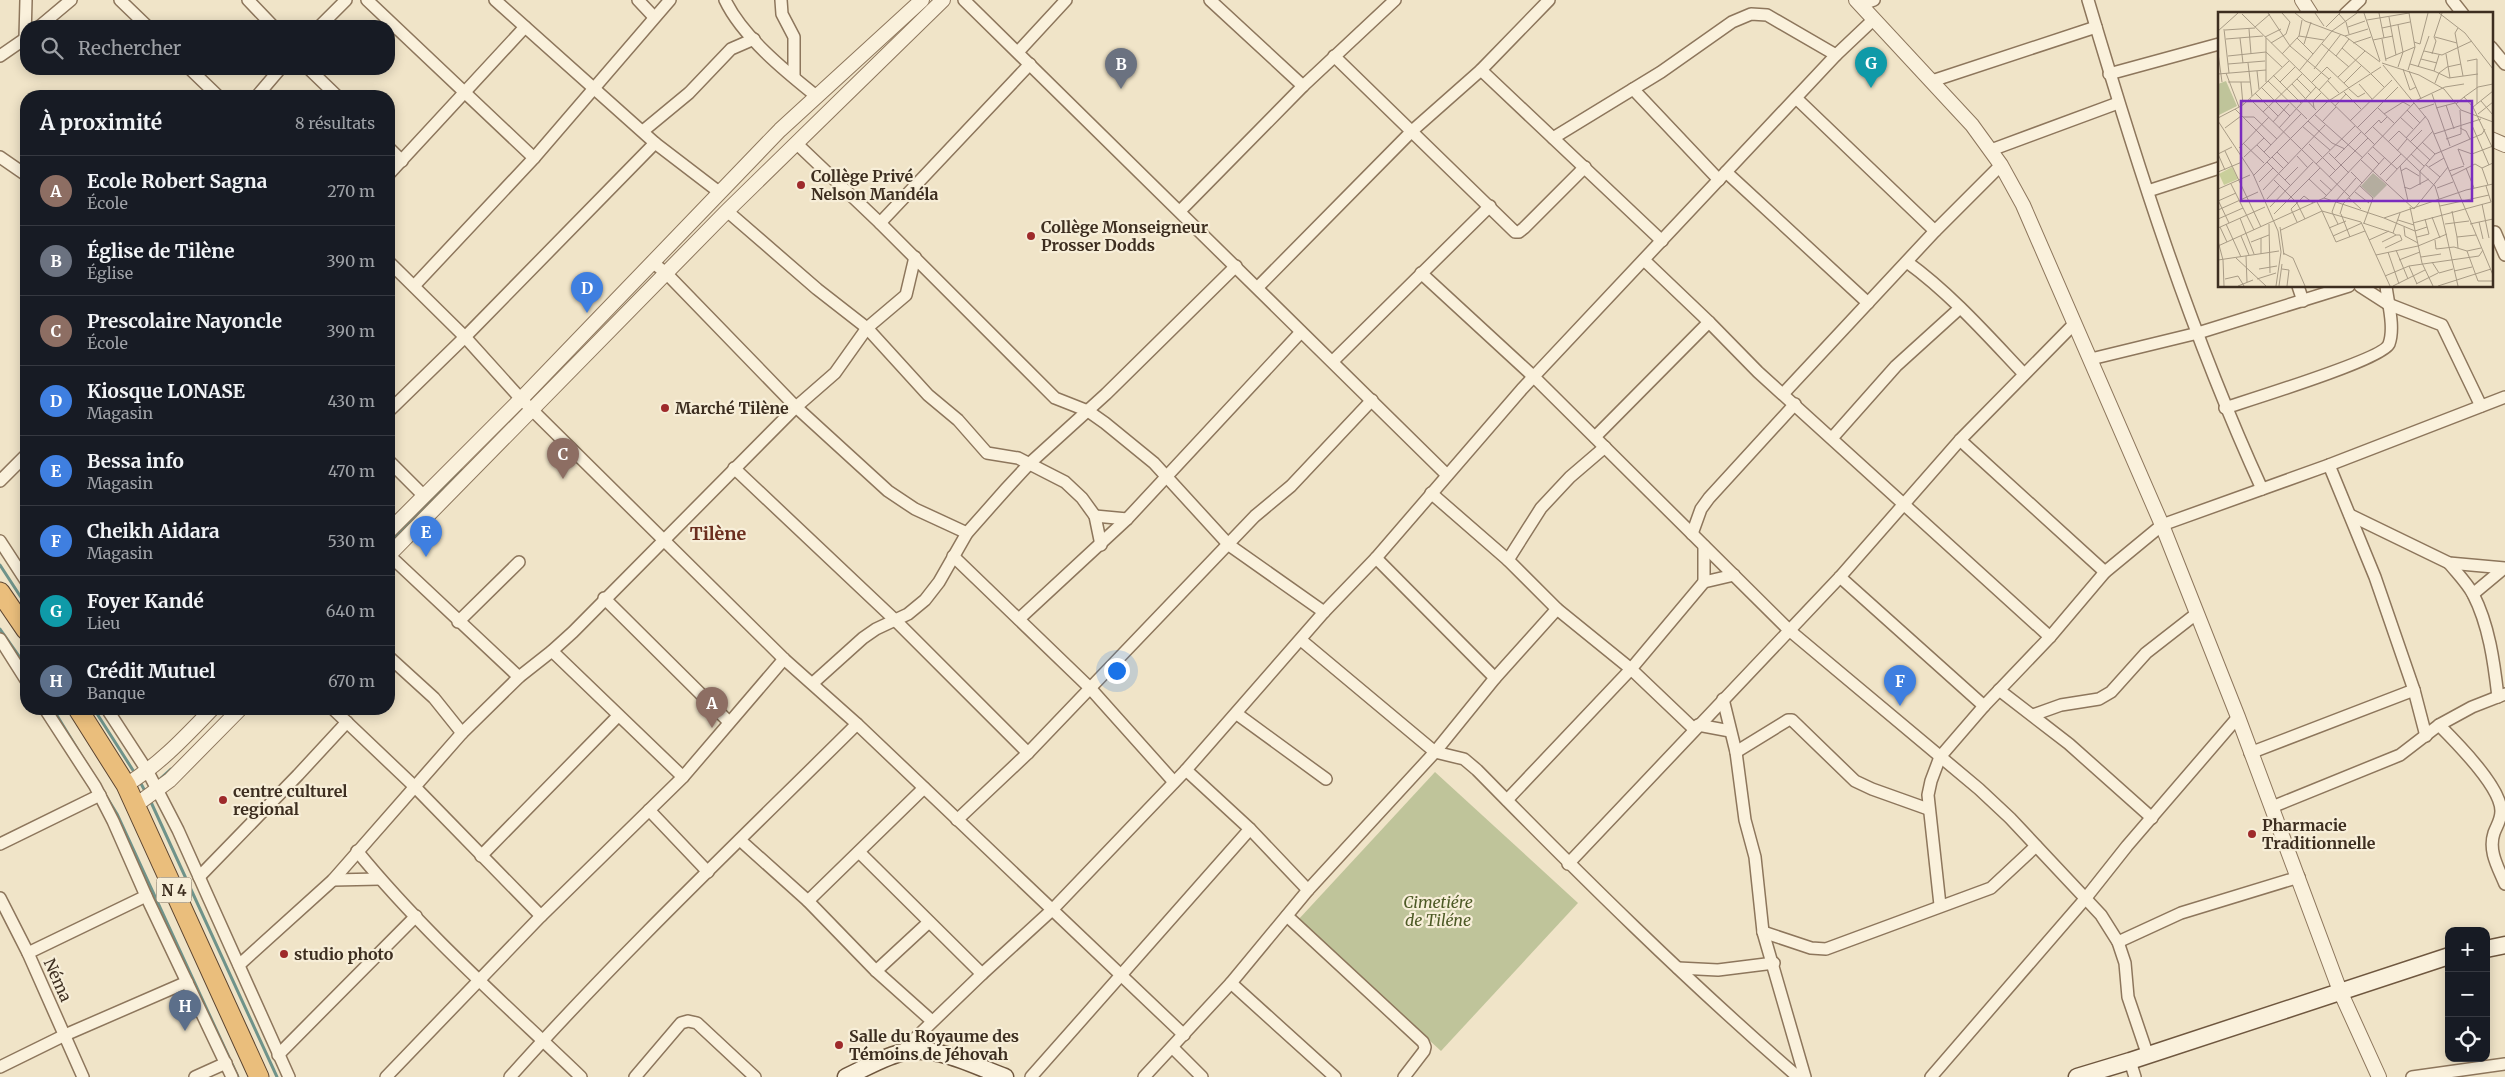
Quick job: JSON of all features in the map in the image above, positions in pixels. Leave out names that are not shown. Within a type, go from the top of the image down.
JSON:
[{"type":"highway","points":[[0,592],[20,621]]},
{"type":"highway","name":"N 4","points":[[83,715],[139,778],[259,1077]]},
{"type":"main road","points":[[2490,948],[2505,945]]},
{"type":"main road","points":[[2077,1077],[2133,1069],[2148,1056],[2445,957]]},
{"type":"main road","points":[[846,1077],[900,1053],[931,1052],[949,1056],[1005,1077]]},
{"type":"street","points":[[26,0],[26,20]]},
{"type":"street","points":[[47,20],[71,0]]},
{"type":"street","points":[[120,0],[141,20]]},
{"type":"street","points":[[248,0],[267,20]]},
{"type":"street","points":[[326,20],[346,0]]},
{"type":"street","points":[[367,0],[389,20]]},
{"type":"street","points":[[495,0],[655,143],[719,192]]},
{"type":"street","points":[[638,0],[654,17]]},
{"type":"street","points":[[414,286],[534,158],[670,0]]},
{"type":"street","points":[[725,0],[734,15],[754,39],[816,95]]},
{"type":"street","points":[[781,0],[782,14],[794,37],[794,77]]},
{"type":"street","points":[[395,525],[521,400],[719,192],[816,95],[922,0]]},
{"type":"street","points":[[395,549],[727,211],[943,0]]},
{"type":"street","points":[[964,0],[1448,475]]},
{"type":"street","points":[[1018,52],[1066,0]]},
{"type":"street","points":[[1210,0],[1303,86]]},
{"type":"street","points":[[1180,211],[1303,86],[1395,0]]},
{"type":"street","points":[[1258,287],[1412,130],[1481,70],[1549,0]]},
{"type":"street","points":[[2088,0],[2118,103],[2198,333],[2225,408],[2262,489]]},
{"type":"street","points":[[2302,0],[2310,12]]},
{"type":"street","points":[[2347,12],[2360,0]]},
{"type":"street","points":[[2452,0],[2461,12]]},
{"type":"street","points":[[1863,2],[1873,20],[1932,81],[1991,150],[2023,205],[2162,525],[2238,717],[2340,991],[2379,1077]]},
{"type":"street","points":[[1553,138],[1633,89],[1732,22],[1751,14],[1767,15],[1836,56]]},
{"type":"street","points":[[900,1053],[1052,910],[1186,770],[1237,714],[1324,612],[1376,558],[1534,377],[1796,98],[1873,20]]},
{"type":"street","points":[[395,26],[534,158]]},
{"type":"street","points":[[395,168],[525,27]]},
{"type":"street","points":[[1932,81],[2096,27]]},
{"type":"street","points":[[642,131],[689,93],[731,49],[754,39]]},
{"type":"street","points":[[0,56],[20,42]]},
{"type":"street","points":[[2109,74],[2218,44]]},
{"type":"street","points":[[2492,48],[2505,64]]},
{"type":"street","points":[[1334,56],[1515,232],[1519,232],[1585,168]]},
{"type":"street","points":[[880,223],[1030,64]]},
{"type":"street","points":[[1481,70],[1662,241]]},
{"type":"street","points":[[196,75],[212,90]]},
{"type":"street","points":[[261,90],[275,75]]},
{"type":"street","points":[[315,75],[331,90]]},
{"type":"street","points":[[1633,89],[1722,176],[1868,304]]},
{"type":"street","points":[[1796,98],[1935,231]]},
{"type":"street","points":[[1991,150],[2118,103]]},
{"type":"street","points":[[2492,139],[2505,145]]},
{"type":"street","points":[[395,404],[465,337],[655,143]]},
{"type":"street","points":[[796,143],[915,257],[1055,398],[1088,411],[1154,463],[1229,545],[1324,612]]},
{"type":"street","points":[[395,154],[402,161]]},
{"type":"street","points":[[0,158],[20,170]]},
{"type":"street","points":[[1783,394],[1935,231],[2001,165]]},
{"type":"street","points":[[2148,191],[2218,168]]},
{"type":"street","points":[[1333,361],[1490,206]]},
{"type":"street","points":[[727,211],[817,289],[867,328],[928,395],[958,420],[987,454],[1018,458],[1065,482],[1082,498],[1095,516],[1101,545]]},
{"type":"street","points":[[2497,232],[2505,255]]},
{"type":"street","points":[[239,965],[333,880],[462,734],[519,677],[573,632],[604,598],[734,468],[796,407],[835,373],[867,328],[906,295],[915,257]]},
{"type":"street","points":[[1644,260],[1783,394],[1833,437],[1903,505],[2050,637]]},
{"type":"street","points":[[652,262],[666,273],[796,407],[888,491],[915,509],[966,533]]},
{"type":"street","points":[[1907,262],[1930,279],[2024,374]]},
{"type":"street","points":[[813,683],[863,638],[908,614],[925,600],[966,533],[1030,463],[1088,411],[1236,266]]},
{"type":"street","points":[[395,268],[465,337],[521,400],[662,541],[784,659],[813,683],[1184,1035]]},
{"type":"street","points":[[1421,273],[1534,377],[1789,630],[1979,789],[2086,899],[2109,925],[2118,942],[2125,963],[2128,997],[2148,1056]]},
{"type":"street","points":[[2299,288],[2303,301]]},
{"type":"street","points":[[2091,360],[2198,333],[2343,288]]},
{"type":"street","points":[[2363,288],[2388,304],[2442,324],[2481,406]]},
{"type":"street","points":[[2225,408],[2359,362],[2384,350],[2389,343],[2390,335],[2386,288]]},
{"type":"street","points":[[1833,437],[1896,366],[1960,308]]},
{"type":"street","points":[[1595,437],[1709,322]]},
{"type":"street","points":[[1568,864],[1840,577],[1960,440],[2074,324]]},
{"type":"street","points":[[1019,619],[1127,519],[1301,332]]},
{"type":"street","points":[[1940,905],[1928,809],[1930,781],[1940,757],[1984,706],[2050,637],[2105,572],[2162,525],[2329,465],[2505,397]]},
{"type":"street","points":[[957,820],[1028,753],[1256,516],[1291,486],[1372,400]]},
{"type":"street","points":[[1692,534],[1701,510],[1709,498],[1795,404]]},
{"type":"street","points":[[1960,440],[2105,572]]},
{"type":"street","points":[[1508,560],[1541,508],[1570,477],[1605,447]]},
{"type":"street","points":[[0,482],[20,461]]},
{"type":"street","points":[[2329,465],[2375,577],[2414,690],[2426,736]]},
{"type":"street","points":[[395,467],[423,496]]},
{"type":"street","points":[[734,468],[895,620],[1028,753]]},
{"type":"street","points":[[1431,493],[1508,560],[1557,610],[1631,669],[1696,727],[1730,731]]},
{"type":"street","points":[[2350,515],[2449,563],[2504,569]]},
{"type":"street","points":[[1095,516],[1127,519]]},
{"type":"street","points":[[0,541],[20,572]]},
{"type":"street","points":[[1704,546],[1704,582]]},
{"type":"street","points":[[953,556],[1090,688],[1174,782]]},
{"type":"street","points":[[1376,558],[1495,678]]},
{"type":"street","points":[[395,561],[458,622],[519,677]]},
{"type":"street","points":[[458,622],[519,562]]},
{"type":"street","points":[[2272,807],[2400,755],[2439,725],[2501,695],[2491,648],[2473,594],[2449,563]]},
{"type":"street","points":[[2473,594],[2504,569]]},
{"type":"street","points":[[1507,800],[1631,669],[1704,582],[1734,575]]},
{"type":"street","points":[[1840,577],[1984,706]]},
{"type":"street","points":[[604,598],[729,722]]},
{"type":"street","points":[[1144,1077],[1173,1048],[1231,983],[1308,890],[1435,752],[1495,678],[1557,610]]},
{"type":"street","points":[[2033,715],[2061,705],[2099,699],[2111,692],[2146,653],[2196,614]]},
{"type":"street","points":[[0,639],[5,656],[20,673]]},
{"type":"street","points":[[1301,640],[1435,752],[1464,759],[1507,800],[1568,864],[1678,968],[1798,1077]]},
{"type":"street","points":[[552,651],[682,777]]},
{"type":"street","points":[[386,1077],[541,916],[682,777],[784,659]]},
{"type":"street","points":[[395,662],[434,698],[462,734]]},
{"type":"street","points":[[1999,690],[2087,759],[2152,818]]},
{"type":"street","points":[[2250,753],[2414,690]]},
{"type":"street","points":[[1724,699],[1736,752],[1746,820],[1759,876],[1763,932],[1774,963],[1805,1077]]},
{"type":"street","points":[[1237,714],[1326,779]]},
{"type":"street","points":[[49,715],[100,795],[232,1077]]},
{"type":"street","points":[[110,715],[148,797],[199,876],[289,1077]]},
{"type":"street","points":[[139,778],[206,715]]},
{"type":"street","points":[[148,797],[234,715]]},
{"type":"street","points":[[339,715],[415,787],[541,916]]},
{"type":"street","points":[[481,856],[618,716]]},
{"type":"street","points":[[1931,1077],[2086,899],[2238,717]]},
{"type":"street","points":[[1736,752],[1788,720],[1792,720],[1855,781],[1872,790],[1928,809]]},
{"type":"street","points":[[199,876],[298,775],[346,722]]},
{"type":"street","points":[[510,1077],[543,1040],[856,724]]},
{"type":"street","points":[[2439,725],[2464,751],[2498,798],[2501,811],[2500,823],[2492,840],[2492,852],[2505,884]]},
{"type":"street","points":[[1186,770],[1250,829],[1308,890]]},
{"type":"street","points":[[808,901],[924,788]]},
{"type":"street","points":[[0,844],[100,795]]},
{"type":"street","points":[[649,810],[708,872]]},
{"type":"street","points":[[1031,1077],[1250,829]]},
{"type":"street","points":[[740,840],[808,901],[876,971],[932,1022]]},
{"type":"street","points":[[1763,932],[1811,948],[1826,949],[1940,905],[1991,888],[2004,878],[2036,846]]},
{"type":"street","points":[[357,851],[380,879],[479,982],[581,1077]]},
{"type":"street","points":[[858,852],[982,974]]},
{"type":"street","points":[[2118,942],[2181,913],[2299,877]]},
{"type":"street","points":[[333,880],[380,879]]},
{"type":"street","points":[[28,953],[146,896]]},
{"type":"street","name":"Néma","points":[[0,898],[28,953],[83,1077]]},
{"type":"street","points":[[278,1055],[416,916]]},
{"type":"street","points":[[1287,916],[1423,1042],[1424,1051],[1404,1077]]},
{"type":"street","points":[[876,971],[929,922]]},
{"type":"street","points":[[1678,968],[1718,970],[1774,963]]},
{"type":"street","points":[[0,1067],[64,1035],[188,982]]},
{"type":"street","points":[[1231,983],[1335,1077]]},
{"type":"street","points":[[635,1077],[681,1024],[688,1021],[697,1023],[755,1077]]},
{"type":"street","points":[[1173,1048],[1202,1077]]},
{"type":"street","points":[[195,1077],[226,1063]]},
{"type":"street","points":[[2412,1077],[2470,1073],[2505,1064]]},
{"type":"green space","name":"Cimetiére de Tiléne","points":[[1435,772],[1578,903],[1441,1051],[1298,920]]},
{"type":"waterway","points":[[395,538],[462,470]]},
{"type":"waterway","points":[[0,565],[20,596]]},
{"type":"waterway","points":[[0,629],[20,657]]},
{"type":"waterway","points":[[57,715],[117,814],[238,1077]]},
{"type":"waterway","points":[[98,715],[136,775]]},
{"type":"waterway","points":[[161,778],[171,769]]},
{"type":"waterway","points":[[139,780],[146,793]]},
{"type":"waterway","points":[[150,800],[277,1077]]},
{"type":"place","name":"Foyer Kandé","points":[[1871,88]]},
{"type":"place","name":"Église de Tilène","points":[[1121,89]]},
{"type":"place","name":"Collège Privé Nelson Mandéla","points":[[801,185]]},
{"type":"place","name":"Collège Monseigneur Prosser Dodds","points":[[1031,236]]},
{"type":"place","name":"Kiosque LONASE","points":[[587,313]]},
{"type":"place","name":"Marché Tilène","points":[[665,408]]},
{"type":"place","name":"Prescolaire Nayoncle","points":[[563,479]]},
{"type":"place","name":"Bessa info","points":[[426,557]]},
{"type":"place","name":"Cheikh Aidara","points":[[1900,706]]},
{"type":"place","name":"Ecole Robert Sagna","points":[[712,728]]},
{"type":"place","name":"centre culturel regional","points":[[223,800]]},
{"type":"place","name":"Pharmacie Traditionnelle","points":[[2252,834]]},
{"type":"place","name":"studio photo","points":[[284,954]]},
{"type":"place","name":"Crédit Mutuel","points":[[185,1031]]},
{"type":"place","name":"Salle du Royaume des Témoins de Jéhovah","points":[[839,1045]]},
{"type":"district","name":"Tilène","points":[[718,533]]}]
